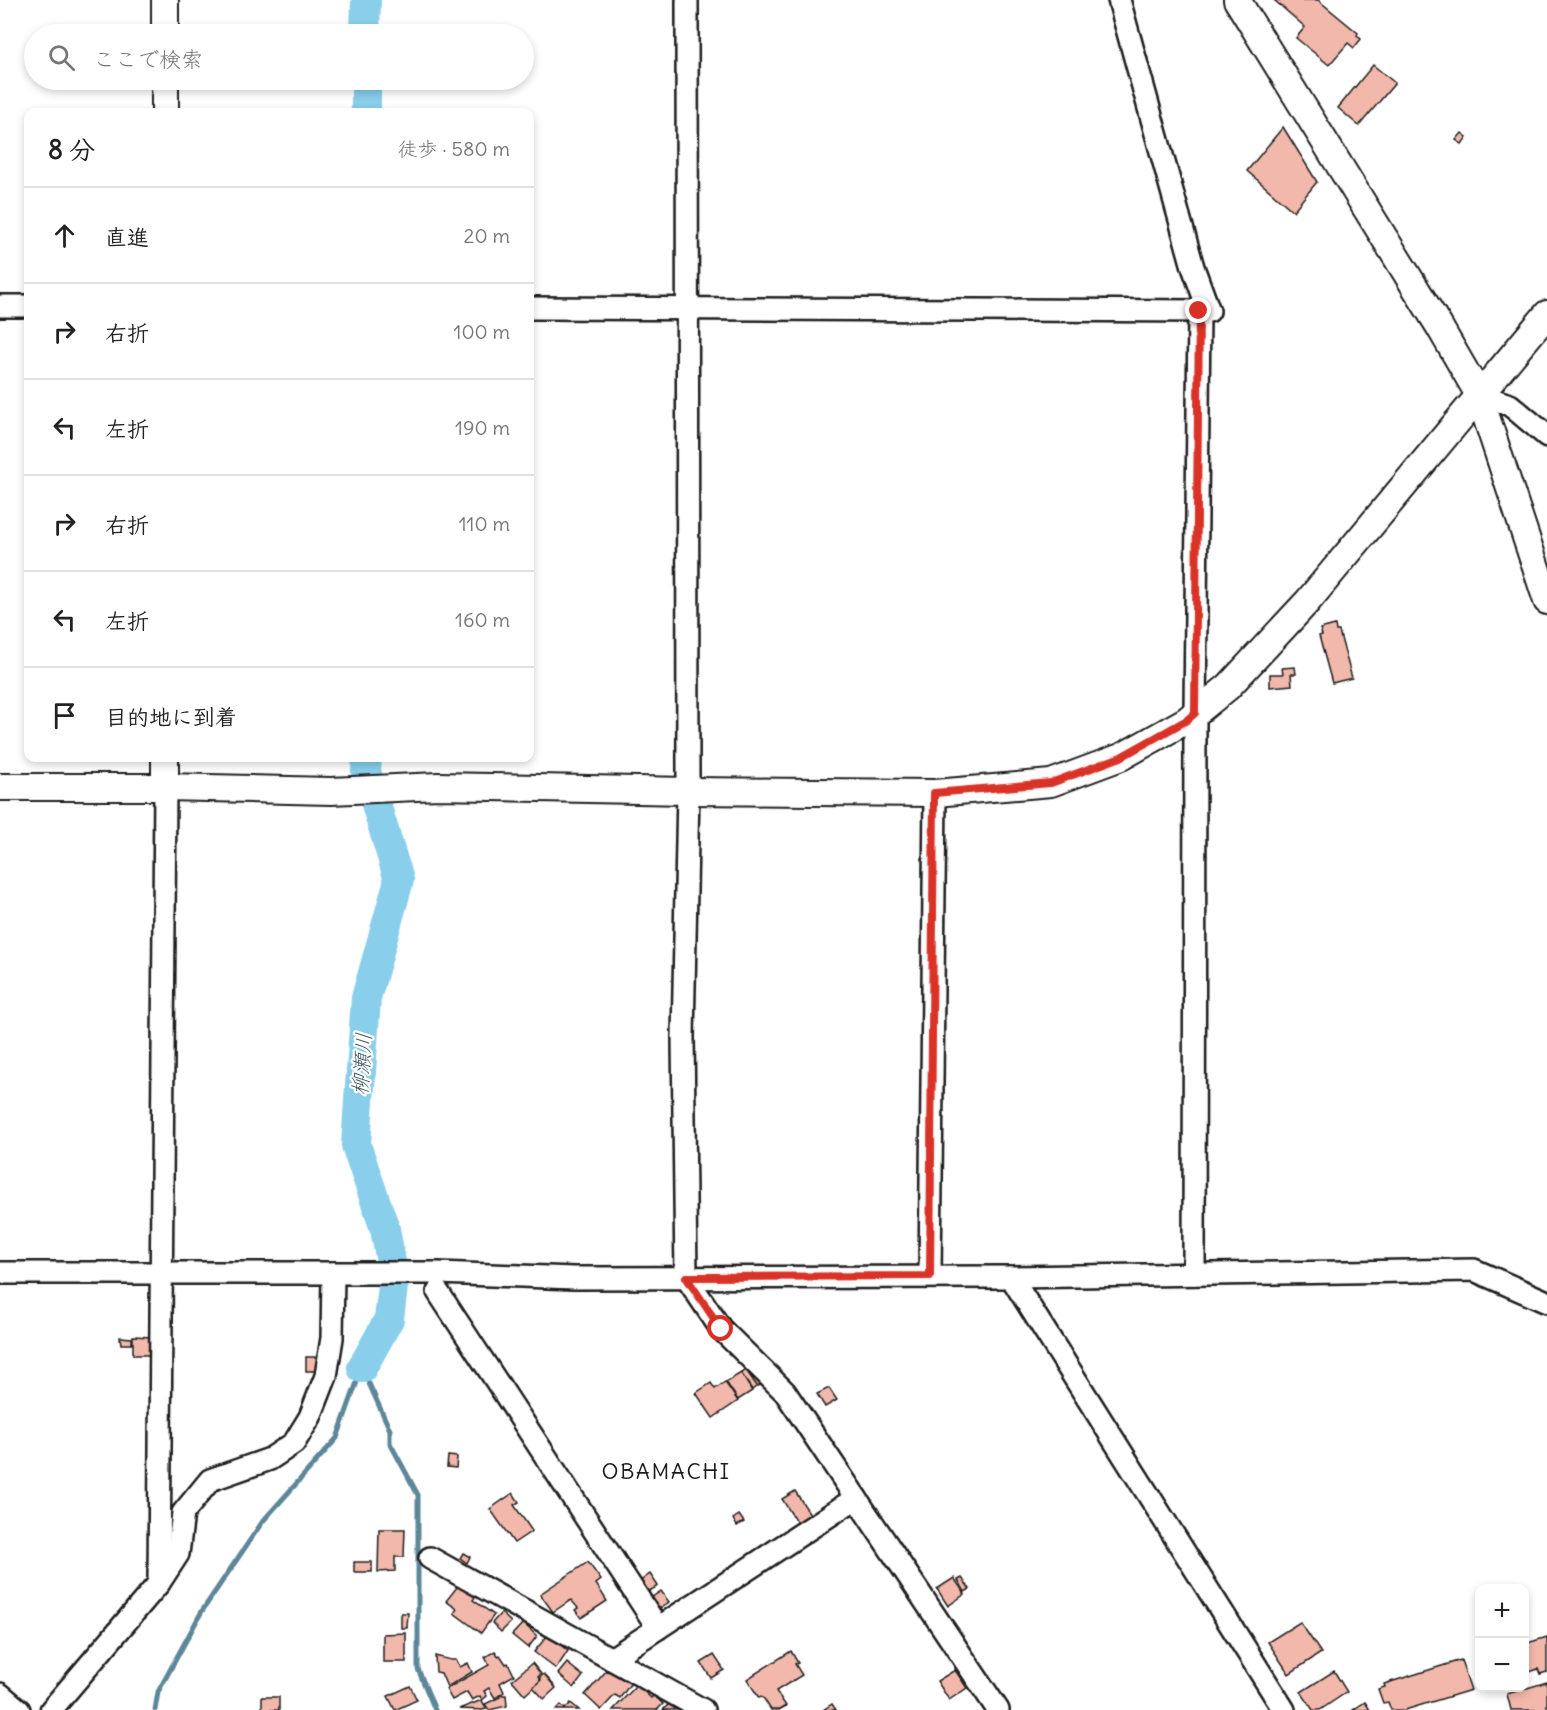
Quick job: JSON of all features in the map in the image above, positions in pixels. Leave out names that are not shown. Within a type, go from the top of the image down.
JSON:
[{"type":"street","points":[[165,0],[165,24]]},
{"type":"street","points":[[687,0],[688,791],[683,1037],[686,1277],[721,1329],[785,1392],[998,1710]]},
{"type":"street","points":[[534,308],[1209,311],[1193,267],[1119,0]]},
{"type":"street","points":[[1237,0],[1479,395],[1547,601]]},
{"type":"street","points":[[165,90],[165,108]]},
{"type":"street","points":[[0,306],[24,306]]},
{"type":"street","points":[[1194,1274],[1195,713],[1199,311]]},
{"type":"street","points":[[0,787],[165,787],[331,791],[438,786],[934,793],[1051,783],[1121,757],[1187,720],[1228,687],[1308,601],[1547,314]]},
{"type":"street","points":[[1479,395],[1510,405],[1547,436]]},
{"type":"street","points":[[159,1583],[165,762]]},
{"type":"street","points":[[930,1276],[934,793]]},
{"type":"street","points":[[0,1273],[336,1273],[433,1283],[574,1278],[1011,1277],[1474,1270],[1547,1302]]},
{"type":"street","points":[[51,1710],[159,1583],[178,1554],[183,1513],[210,1480],[270,1459],[294,1443],[310,1417],[326,1376],[332,1338],[336,1273]]},
{"type":"street","points":[[1011,1277],[1284,1710]]},
{"type":"street","points":[[433,1283],[657,1628]]},
{"type":"street","points":[[610,1659],[856,1498]]},
{"type":"street","points":[[430,1558],[703,1710]]},
{"type":"street","points":[[0,1694],[19,1710]]},
{"type":"building","points":[[1274,0],[1318,0],[1358,33],[1361,39],[1354,48],[1348,43],[1329,65],[1296,38],[1305,27]]},
{"type":"building","points":[[1373,65],[1395,83],[1359,126],[1338,108]]},
{"type":"building","points":[[1283,127],[1317,182],[1293,211],[1247,171]]},
{"type":"building","points":[[1462,133],[1467,137],[1462,144],[1456,140]]},
{"type":"building","points":[[1335,625],[1336,631],[1339,631],[1352,678],[1332,683],[1319,636],[1322,635],[1320,629]]},
{"type":"building","points":[[1295,667],[1296,674],[1291,674],[1292,685],[1270,687],[1270,674],[1283,674],[1282,668]]},
{"type":"building","points":[[133,1336],[151,1337],[150,1355],[133,1355]]},
{"type":"building","points":[[120,1337],[132,1338],[132,1344],[121,1344]]},
{"type":"building","points":[[306,1357],[319,1357],[319,1371],[306,1371]]},
{"type":"building","points":[[750,1364],[763,1383],[757,1387],[745,1367]]},
{"type":"building","points":[[746,1370],[757,1386],[752,1390],[741,1373]]},
{"type":"building","points":[[741,1373],[752,1391],[738,1400],[726,1382]]},
{"type":"building","points":[[725,1382],[738,1401],[713,1418],[696,1393],[711,1383],[715,1389]]},
{"type":"building","points":[[829,1388],[837,1400],[825,1407],[817,1394]]},
{"type":"building","points":[[448,1456],[457,1457],[456,1468],[447,1467]]},
{"type":"building","points":[[795,1491],[812,1517],[799,1526],[782,1499]]},
{"type":"building","points":[[513,1493],[519,1502],[514,1505],[532,1531],[514,1543],[490,1509]]},
{"type":"building","points":[[739,1515],[744,1522],[737,1526],[733,1519]]},
{"type":"building","points":[[379,1529],[405,1529],[404,1557],[395,1557],[395,1571],[378,1572]]},
{"type":"building","points":[[463,1553],[470,1557],[467,1563],[460,1558]]},
{"type":"building","points":[[354,1562],[372,1562],[372,1572],[354,1572]]},
{"type":"building","points":[[588,1562],[601,1580],[596,1584],[607,1601],[581,1618],[575,1610],[578,1608],[571,1600],[553,1612],[540,1594]]},
{"type":"building","points":[[650,1574],[658,1586],[646,1593],[639,1582]]},
{"type":"building","points":[[954,1578],[965,1594],[948,1606],[937,1589]]},
{"type":"building","points":[[962,1578],[970,1589],[965,1592],[958,1580]]},
{"type":"building","points":[[461,1582],[477,1594],[473,1600],[494,1615],[481,1633],[454,1613],[457,1609],[446,1601]]},
{"type":"building","points":[[661,1591],[669,1602],[656,1611],[648,1600]]},
{"type":"building","points":[[401,1613],[408,1613],[407,1628],[401,1628]]},
{"type":"building","points":[[501,1613],[511,1622],[501,1632],[492,1623]]},
{"type":"building","points":[[1300,1622],[1321,1653],[1289,1674],[1268,1642]]},
{"type":"building","points":[[523,1623],[537,1636],[528,1648],[512,1635]]},
{"type":"building","points":[[406,1633],[406,1662],[383,1662],[383,1634]]},
{"type":"building","points":[[548,1635],[568,1651],[556,1669],[534,1652]]},
{"type":"building","points":[[1547,1637],[1547,1672],[1540,1674],[1538,1669],[1529,1672],[1529,1642]]},
{"type":"building","points":[[495,1651],[506,1664],[508,1663],[514,1675],[500,1683],[504,1692],[495,1698],[489,1688],[484,1691],[487,1696],[482,1700],[480,1696],[472,1700],[467,1692],[452,1700],[446,1689],[489,1665],[485,1657]]},
{"type":"building","points":[[791,1651],[802,1675],[776,1691],[786,1706],[779,1710],[771,1710],[764,1699],[759,1698],[747,1679]]},
{"type":"building","points":[[714,1655],[724,1670],[711,1678],[701,1663]]},
{"type":"building","points":[[435,1656],[456,1660],[460,1667],[468,1663],[472,1672],[447,1687],[441,1673],[436,1672]]},
{"type":"building","points":[[1461,1660],[1471,1690],[1405,1710],[1391,1710],[1388,1702],[1383,1703],[1378,1689],[1385,1687],[1384,1684]]},
{"type":"building","points":[[532,1663],[541,1674],[538,1677],[541,1680],[525,1695],[512,1680]]},
{"type":"building","points":[[567,1663],[583,1676],[574,1688],[558,1674]]},
{"type":"building","points":[[607,1670],[631,1683],[620,1698],[615,1695],[601,1710],[585,1695]]},
{"type":"building","points":[[955,1670],[967,1688],[949,1700],[937,1681]]},
{"type":"building","points":[[1334,1671],[1347,1692],[1320,1710],[1313,1710],[1301,1692]]},
{"type":"building","points":[[544,1674],[556,1688],[544,1699],[533,1687]]},
{"type":"building","points":[[1547,1682],[1547,1710],[1511,1710],[1507,1694],[1529,1692],[1529,1687]]},
{"type":"building","points":[[637,1685],[651,1698],[654,1695],[663,1704],[657,1710],[613,1710]]},
{"type":"building","points":[[410,1686],[417,1700],[395,1710],[388,1696]]},
{"type":"building","points":[[500,1695],[506,1695],[507,1706],[489,1710],[485,1704]]},
{"type":"building","points":[[262,1697],[279,1697],[279,1710],[262,1710]]},
{"type":"building","points":[[482,1700],[486,1709],[459,1709]]},
{"type":"building","points":[[1365,1702],[1370,1710],[1353,1710]]},
{"type":"building","points":[[571,1703],[579,1710],[556,1710],[561,1705],[565,1709]]},
{"type":"building","points":[[670,1703],[681,1710],[663,1710]]},
{"type":"building","points":[[832,1704],[836,1710],[823,1710]]},
{"type":"waterway","name":"柳瀬川","points":[[365,24],[366,0]]},
{"type":"waterway","name":"柳瀬川","points":[[366,90],[366,108]]},
{"type":"waterway","name":"柳瀬川","points":[[362,1368],[389,1319],[394,1278],[385,1229],[356,1145],[366,998],[399,880],[366,771],[367,762]]},
{"type":"waterway","points":[[362,1368],[390,1430],[390,1443],[418,1495],[418,1669],[435,1710]]},
{"type":"waterway","points":[[155,1710],[158,1692],[202,1611],[263,1521],[337,1438],[362,1368]]},
{"type":"district","name":"OBAMACHI","points":[[666,1471]]},
{"type":"route","points":[[721,1329],[686,1277],[930,1276],[934,793],[1051,783],[1121,757],[1187,720],[1195,713],[1199,311]]}]
